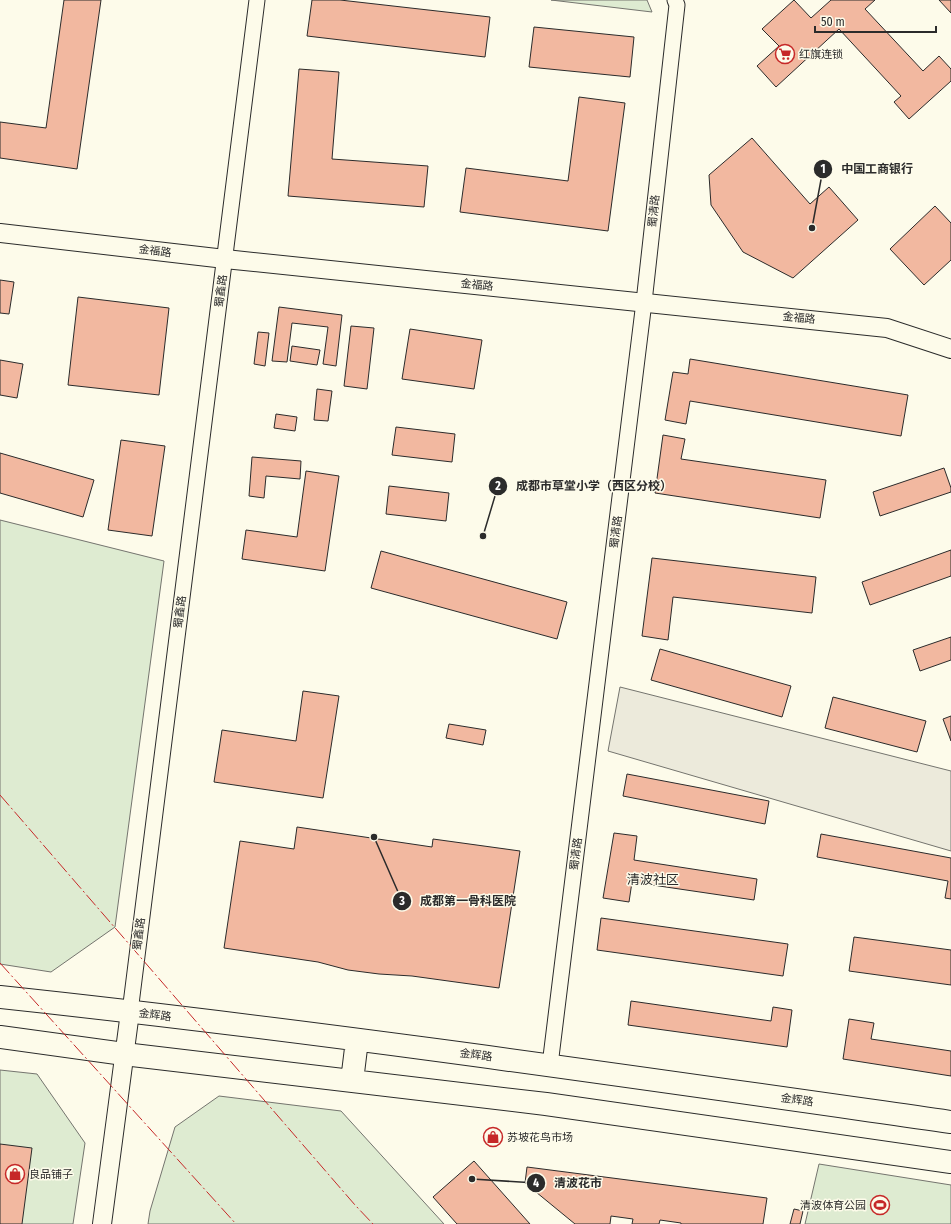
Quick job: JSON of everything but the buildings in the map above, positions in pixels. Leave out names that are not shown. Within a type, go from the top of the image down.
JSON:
[{"type":"main road","name":"金辉路","points":[[0,997],[550,1065],[951,1122]]},
{"type":"main road","points":[[0,1037],[124,1054],[546,1104],[951,1162]]},
{"type":"main road","points":[[352,1081],[357,1040]]},
{"type":"street","name":"蜀鑫路","points":[[102,1224],[257,0]]},
{"type":"street","name":"蜀清路","points":[[550,1065],[680,2]]},
{"type":"street","name":"金福路","points":[[0,233],[225,259],[887,328],[951,349]]},
{"type":"green space","points":[[551,0],[647,0],[652,12]]},
{"type":"green space","points":[[0,520],[164,561],[115,927],[51,972],[0,964]]},
{"type":"green space","points":[[0,1070],[37,1074],[85,1143],[73,1224],[0,1224]]},
{"type":"green space","points":[[219,1096],[341,1111],[444,1224],[148,1224],[150,1211],[175,1127]]},
{"type":"green space","name":"清波体育公园","points":[[819,1164],[951,1185],[951,1224],[805,1224]]},
{"type":"shaded area","points":[[620,687],[951,771],[951,851],[608,751]]},
{"type":"power","points":[[0,795],[373,1224]]},
{"type":"power","points":[[0,963],[236,1224]]},
{"type":"place","name":"红旗连锁","points":[[785,54]]},
{"type":"place","name":"中国工商银行","points":[[812,228]]},
{"type":"place","name":"成都市草堂小学（西区分校）","points":[[483,536]]},
{"type":"place","name":"成都第一骨科医院","points":[[374,837]]},
{"type":"place","name":"苏坡花鸟市场","points":[[493,1137]]},
{"type":"place","name":"良品铺子","points":[[15,1174]]},
{"type":"place","name":"清波花市","points":[[472,1179]]},
{"type":"place","name":"清波体育公园","points":[[880,1205]]},
{"type":"district","name":"清波社区","points":[[653,879]]}]
